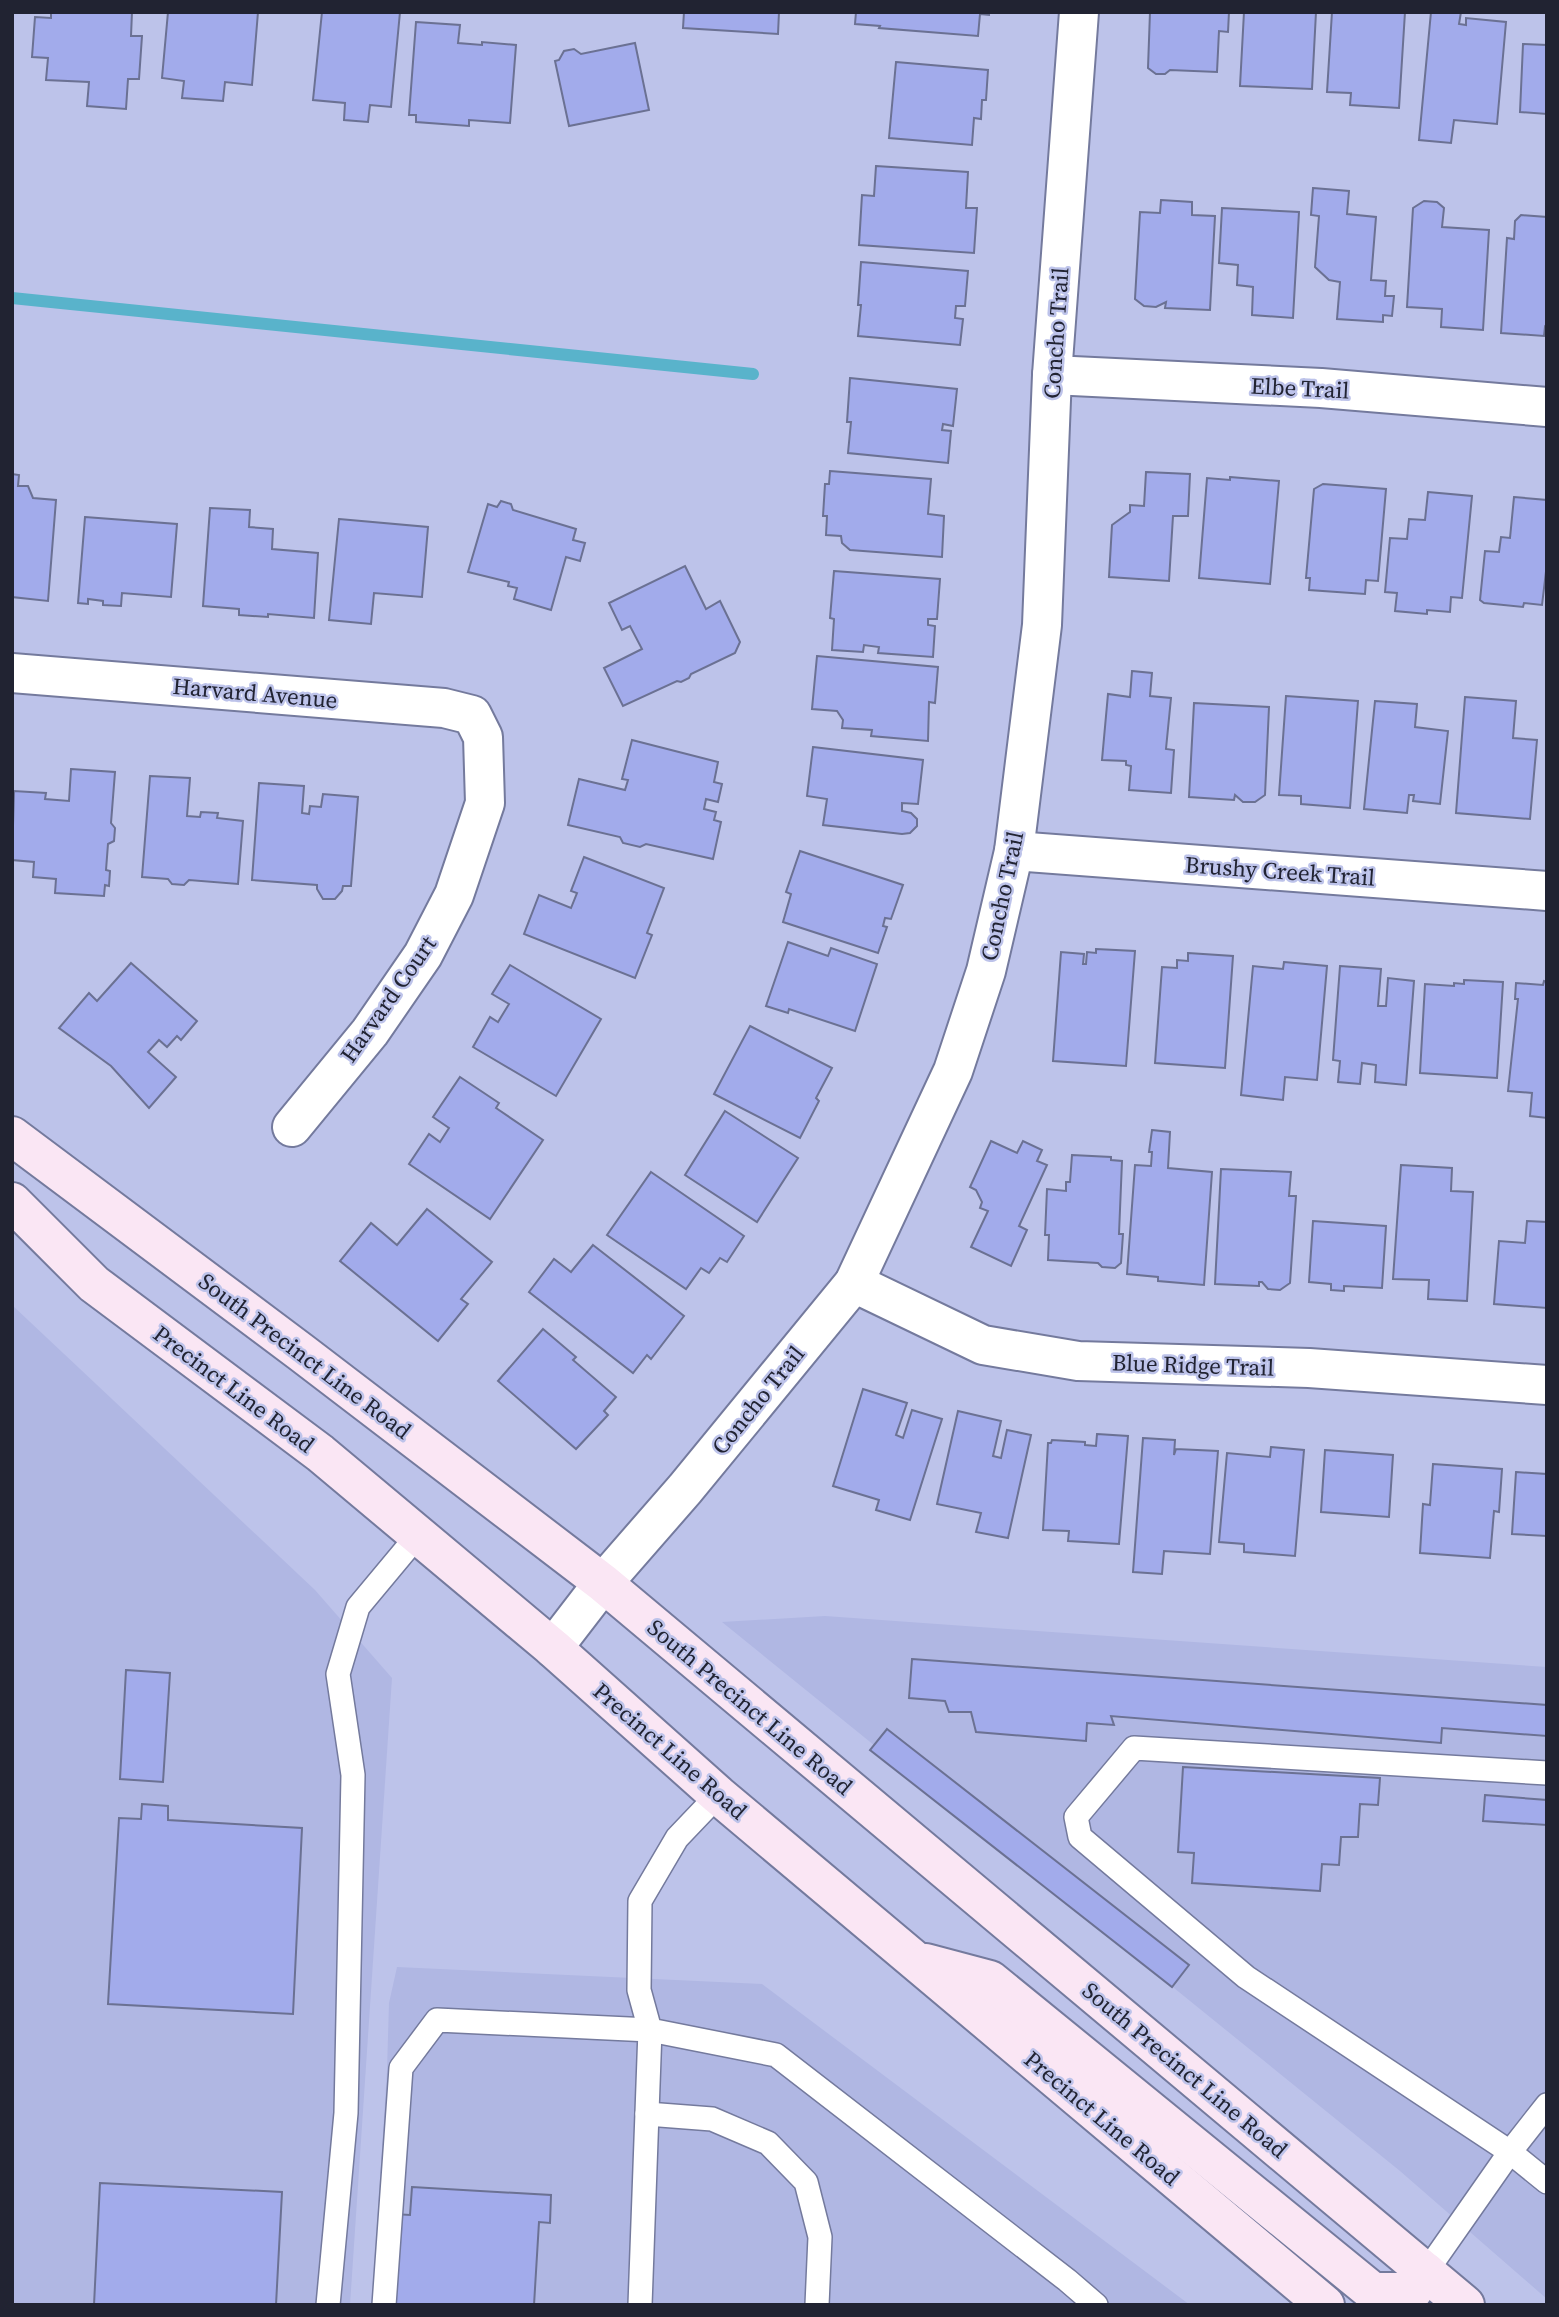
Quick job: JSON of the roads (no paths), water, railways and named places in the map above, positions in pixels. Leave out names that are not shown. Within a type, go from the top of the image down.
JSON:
[{"type":"main road","name":"South Precinct Line Road","points":[[12,1136],[603,1583],[1465,2305]]},
{"type":"main road","name":"Precinct Line Road","points":[[12,1202],[94,1283],[320,1453],[553,1648],[718,1795],[1325,2305]]},
{"type":"main road","points":[[917,1961],[990,1980],[1373,2292],[1412,2291],[1426,2272]]},
{"type":"street","name":"Concho Trail","points":[[553,1648],[603,1583],[685,1489],[854,1283],[953,1071],[986,971],[1014,851],[1042,625],[1052,375],[1079,12]]},
{"type":"street","name":"Elbe Trail","points":[[1052,375],[1321,388],[1547,407]]},
{"type":"street","name":"Harvard Avenue","points":[[12,673],[444,708],[472,715],[483,737]]},
{"type":"street","name":"Harvard Court","points":[[292,1127],[370,1032],[423,955],[454,895],[485,803],[483,737]]},
{"type":"street","name":"Brushy Creek Trail","points":[[1014,851],[1547,891]]},
{"type":"street","name":"Blue Ridge Trail","points":[[854,1283],[984,1345],[1078,1362],[1309,1368],[1547,1385]]},
{"type":"lane","points":[[328,2305],[346,2113],[353,1775],[338,1674],[358,1607],[418,1535]]},
{"type":"lane","points":[[1547,1773],[1134,1748],[1076,1817],[1080,1837],[1246,1978],[1510,2152],[1547,2182]]},
{"type":"lane","points":[[640,2305],[650,2030],[639,1990],[640,1901],[677,1838],[718,1795]]},
{"type":"lane","points":[[384,2305],[401,2068],[437,2020],[650,2030],[776,2056],[1096,2305]]},
{"type":"lane","points":[[1426,2272],[1510,2152],[1547,2105]]},
{"type":"lane","points":[[647,2114],[712,2119],[768,2143],[806,2182],[820,2237],[817,2305]]},
{"type":"waterway","points":[[12,298],[753,374]]}]
